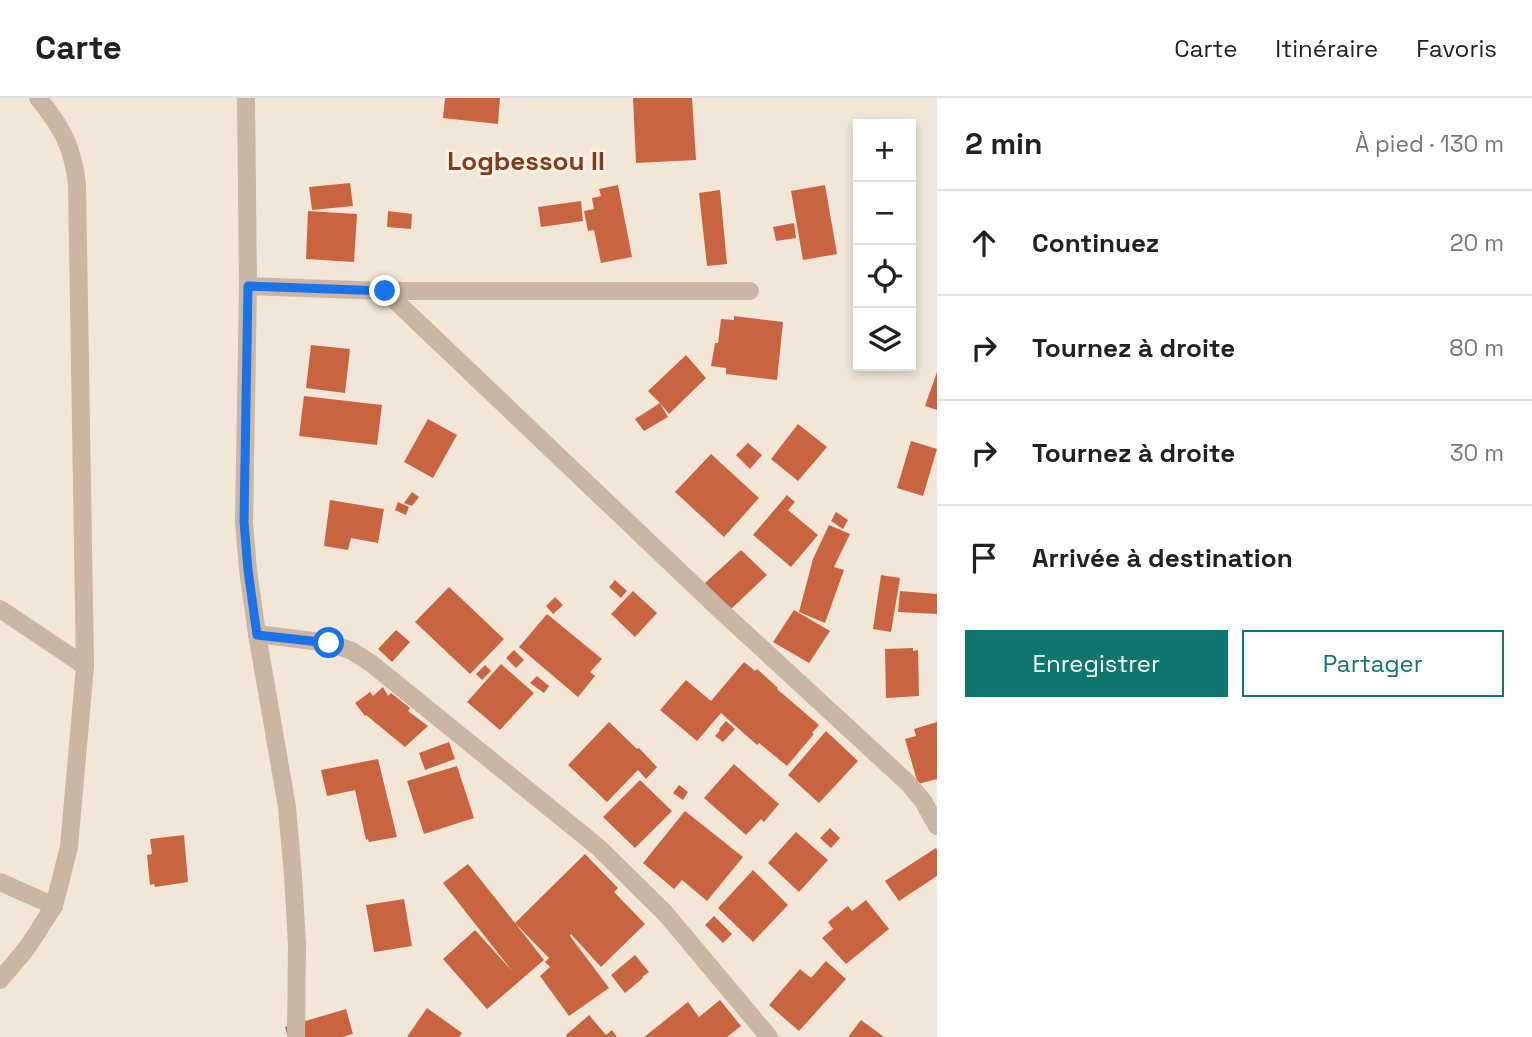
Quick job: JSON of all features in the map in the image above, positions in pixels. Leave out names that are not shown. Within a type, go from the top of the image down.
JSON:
[{"type":"street","points":[[0,980],[27,948],[54,906],[69,847],[85,666],[77,185],[75,164],[66,138],[38,98]]},
{"type":"street","points":[[246,98],[248,286],[244,522],[257,635],[288,821],[297,944],[296,1037]]},
{"type":"street","points":[[248,286],[385,291],[750,292]]},
{"type":"street","points":[[385,291],[718,608],[909,784],[923,801],[937,826]]},
{"type":"street","points":[[0,609],[85,666]]},
{"type":"street","points":[[257,635],[329,643],[352,651],[372,664],[598,847],[666,913],[769,1037]]},
{"type":"street","points":[[0,881],[54,906]]},
{"type":"building","points":[[445,98],[500,98],[498,124],[443,118]]},
{"type":"building","points":[[633,98],[692,98],[696,160],[636,163]]},
{"type":"building","points":[[350,183],[353,206],[312,210],[309,187]]},
{"type":"building","points":[[618,185],[632,257],[601,263],[594,230],[588,231],[584,211],[594,209],[592,198],[601,196],[599,189]]},
{"type":"building","points":[[825,185],[837,254],[803,260],[791,191]]},
{"type":"building","points":[[720,190],[727,264],[707,266],[699,193]]},
{"type":"building","points":[[581,201],[583,221],[541,227],[538,207]]},
{"type":"building","points":[[308,211],[357,214],[354,262],[306,259]]},
{"type":"building","points":[[388,211],[412,214],[411,229],[387,227]]},
{"type":"building","points":[[794,223],[796,238],[776,241],[773,227]]},
{"type":"building","points":[[734,316],[783,322],[777,380],[726,374],[726,368],[711,366],[721,319],[734,320]]},
{"type":"building","points":[[311,345],[350,349],[345,393],[306,388]]},
{"type":"building","points":[[686,355],[706,378],[669,414],[648,391]]},
{"type":"building","points":[[937,372],[937,410],[925,406]]},
{"type":"building","points":[[304,396],[382,405],[377,445],[299,436]]},
{"type":"building","points":[[660,403],[668,417],[644,431],[635,419]]},
{"type":"building","points":[[428,419],[457,435],[433,478],[404,462]]},
{"type":"building","points":[[798,424],[827,447],[798,481],[771,459]]},
{"type":"building","points":[[911,441],[937,449],[923,496],[897,488]]},
{"type":"building","points":[[748,443],[762,455],[750,469],[736,455]]},
{"type":"building","points":[[711,454],[759,498],[724,537],[675,492]]},
{"type":"building","points":[[412,492],[419,497],[412,506],[404,503]]},
{"type":"building","points":[[787,495],[795,502],[788,510],[818,535],[791,567],[753,535]]},
{"type":"building","points":[[330,500],[384,509],[378,543],[351,538],[348,550],[324,546]]},
{"type":"building","points":[[398,502],[409,507],[406,515],[395,510]]},
{"type":"building","points":[[836,512],[848,520],[843,529],[831,521]]},
{"type":"building","points":[[829,525],[850,534],[834,567],[844,570],[825,623],[799,612],[813,559]]},
{"type":"building","points":[[741,550],[767,575],[730,610],[705,583]]},
{"type":"building","points":[[881,575],[900,578],[891,632],[873,629]]},
{"type":"building","points":[[615,580],[627,591],[621,598],[609,587]]},
{"type":"building","points":[[449,587],[504,639],[470,674],[415,622]]},
{"type":"building","points":[[633,591],[657,613],[635,637],[611,614]]},
{"type":"building","points":[[900,591],[937,594],[937,614],[898,612]]},
{"type":"building","points":[[555,597],[563,605],[553,614],[546,606]]},
{"type":"building","points":[[794,610],[830,631],[809,663],[773,642]]},
{"type":"building","points":[[547,614],[602,659],[590,672],[595,676],[578,697],[519,647]]},
{"type":"building","points":[[396,630],[410,642],[392,662],[378,649]]},
{"type":"building","points":[[913,648],[913,651],[918,650],[919,696],[886,698],[885,649]]},
{"type":"building","points":[[514,650],[524,660],[516,668],[506,658]]},
{"type":"building","points":[[744,662],[755,671],[757,669],[819,725],[787,766],[759,743],[757,745],[721,713],[697,741],[660,710],[686,680],[711,701]]},
{"type":"building","points":[[501,664],[534,693],[500,730],[467,702]]},
{"type":"building","points":[[485,665],[491,671],[482,680],[476,674]]},
{"type":"building","points":[[537,676],[549,686],[544,693],[530,683]]},
{"type":"building","points":[[383,687],[388,696],[391,693],[410,708],[408,711],[428,726],[405,747],[365,716],[355,703],[370,692],[373,696]]},
{"type":"building","points":[[726,721],[735,729],[723,742],[715,736]]},
{"type":"building","points":[[609,722],[657,767],[646,779],[638,770],[607,802],[568,765]]},
{"type":"building","points":[[937,722],[937,779],[918,784],[905,739],[916,736],[914,729]]},
{"type":"building","points":[[826,731],[858,761],[819,803],[788,775]]},
{"type":"building","points":[[449,742],[455,759],[425,770],[419,753]]},
{"type":"building","points":[[378,759],[397,837],[369,842],[366,840],[355,790],[327,796],[321,770]]},
{"type":"building","points":[[734,764],[779,804],[764,822],[761,819],[746,835],[704,798]]},
{"type":"building","points":[[457,766],[474,818],[424,834],[407,781]]},
{"type":"building","points":[[640,780],[672,811],[635,848],[603,817]]},
{"type":"building","points":[[679,785],[688,792],[683,800],[673,793]]},
{"type":"building","points":[[685,811],[743,857],[707,901],[682,880],[674,889],[643,863]]},
{"type":"building","points":[[830,828],[840,838],[831,848],[820,838]]},
{"type":"building","points":[[796,832],[828,860],[799,892],[768,863]]},
{"type":"building","points":[[184,835],[188,882],[155,887],[154,884],[150,885],[147,855],[152,854],[150,839]]},
{"type":"building","points":[[936,848],[937,876],[899,901],[885,881]]},
{"type":"building","points":[[585,854],[618,888],[614,892],[645,924],[601,967],[571,934],[609,988],[569,1016],[540,976],[550,967],[545,962],[549,958],[515,923]]},
{"type":"building","points":[[468,864],[544,960],[487,1009],[443,959],[475,930],[513,972],[443,883]]},
{"type":"building","points":[[753,870],[788,905],[753,942],[718,908]]},
{"type":"building","points":[[404,899],[412,946],[374,952],[366,905]]},
{"type":"building","points":[[866,900],[889,929],[846,964],[822,938],[833,929],[828,922],[848,906],[852,911]]},
{"type":"building","points":[[714,916],[732,934],[723,943],[705,925]]},
{"type":"building","points":[[635,955],[649,972],[625,993],[611,975]]},
{"type":"building","points":[[826,961],[846,979],[799,1031],[769,1005],[800,969],[811,978]]},
{"type":"building","points":[[720,1000],[741,1026],[727,1037],[644,1037],[688,1002],[699,1017]]},
{"type":"building","points":[[427,1008],[462,1033],[459,1037],[407,1037]]},
{"type":"building","points":[[346,1009],[353,1034],[342,1037],[288,1037],[285,1027]]},
{"type":"building","points":[[589,1015],[606,1035],[612,1030],[617,1037],[567,1037],[566,1035]]},
{"type":"building","points":[[861,1020],[884,1037],[848,1037]]},
{"type":"district","name":"Logbessou II","points":[[526,161]]},
{"type":"route","points":[[329,643],[257,635],[244,522],[248,286],[385,291]]}]
